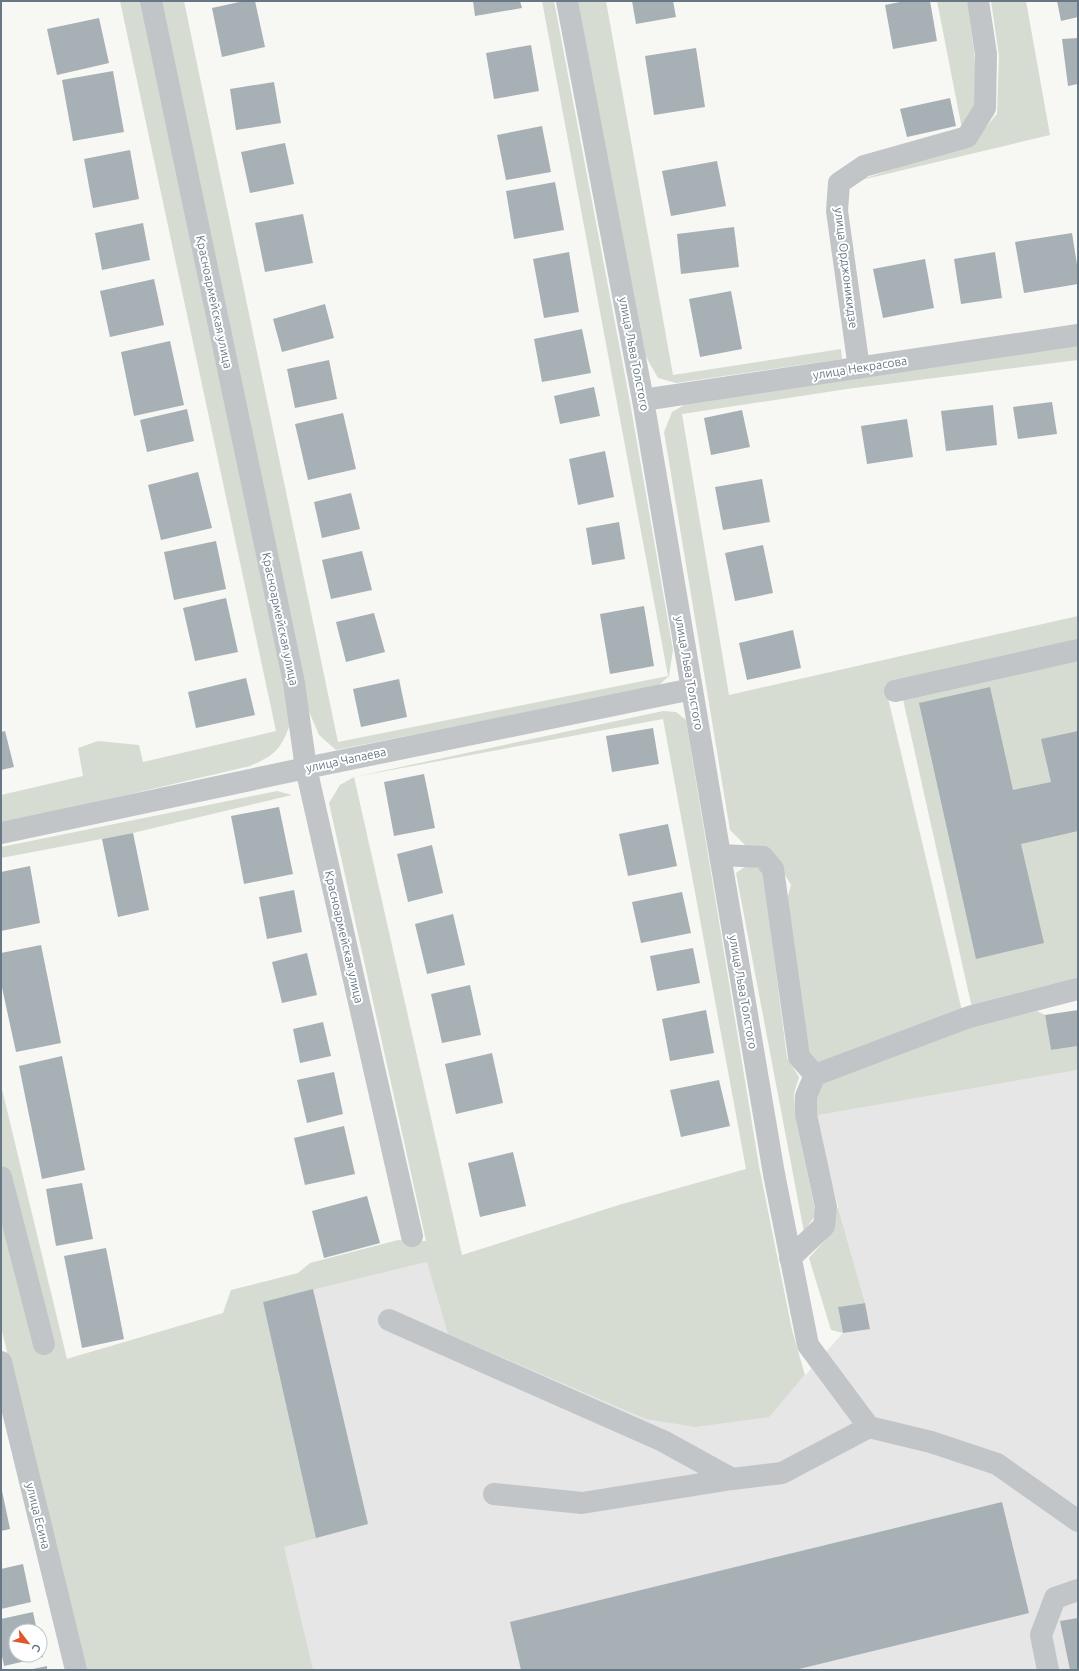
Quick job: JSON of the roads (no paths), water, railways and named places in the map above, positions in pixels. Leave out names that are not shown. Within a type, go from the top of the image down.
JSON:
[{"type":"street","name":"Красноармейская улица","points":[[151,1],[294,683],[306,768],[412,1236]]},
{"type":"street","name":"улица Льва Толстого","points":[[567,1],[643,400],[774,1174],[808,1345],[869,1427]]},
{"type":"street","name":"улица Орджоникидзе","points":[[858,368],[837,211],[839,183],[864,166],[967,137],[985,108],[986,54],[978,1]]},
{"type":"street","name":"улица Некрасова","points":[[643,400],[1078,335]]},
{"type":"street","points":[[895,691],[1078,650]]},
{"type":"street","name":"улица Чапаева","points":[[1,833],[306,768],[692,689]]},
{"type":"street","points":[[720,855],[763,857],[773,869],[799,1057],[815,1075]]},
{"type":"street","points":[[790,1258],[824,1226],[826,1207],[806,1115],[806,1096],[815,1075],[969,1017],[1078,989]]},
{"type":"street","points":[[1,1178],[44,1344]]},
{"type":"street","points":[[389,1320],[663,1440],[732,1479]]},
{"type":"street","name":"улица Есина","points":[[1,1362],[76,1670]]},
{"type":"street","points":[[494,1494],[582,1503],[732,1479],[782,1473],[869,1427],[932,1442],[997,1464],[1078,1521]]},
{"type":"street","points":[[1048,1670],[1041,1635],[1055,1598],[1078,1590]]}]
